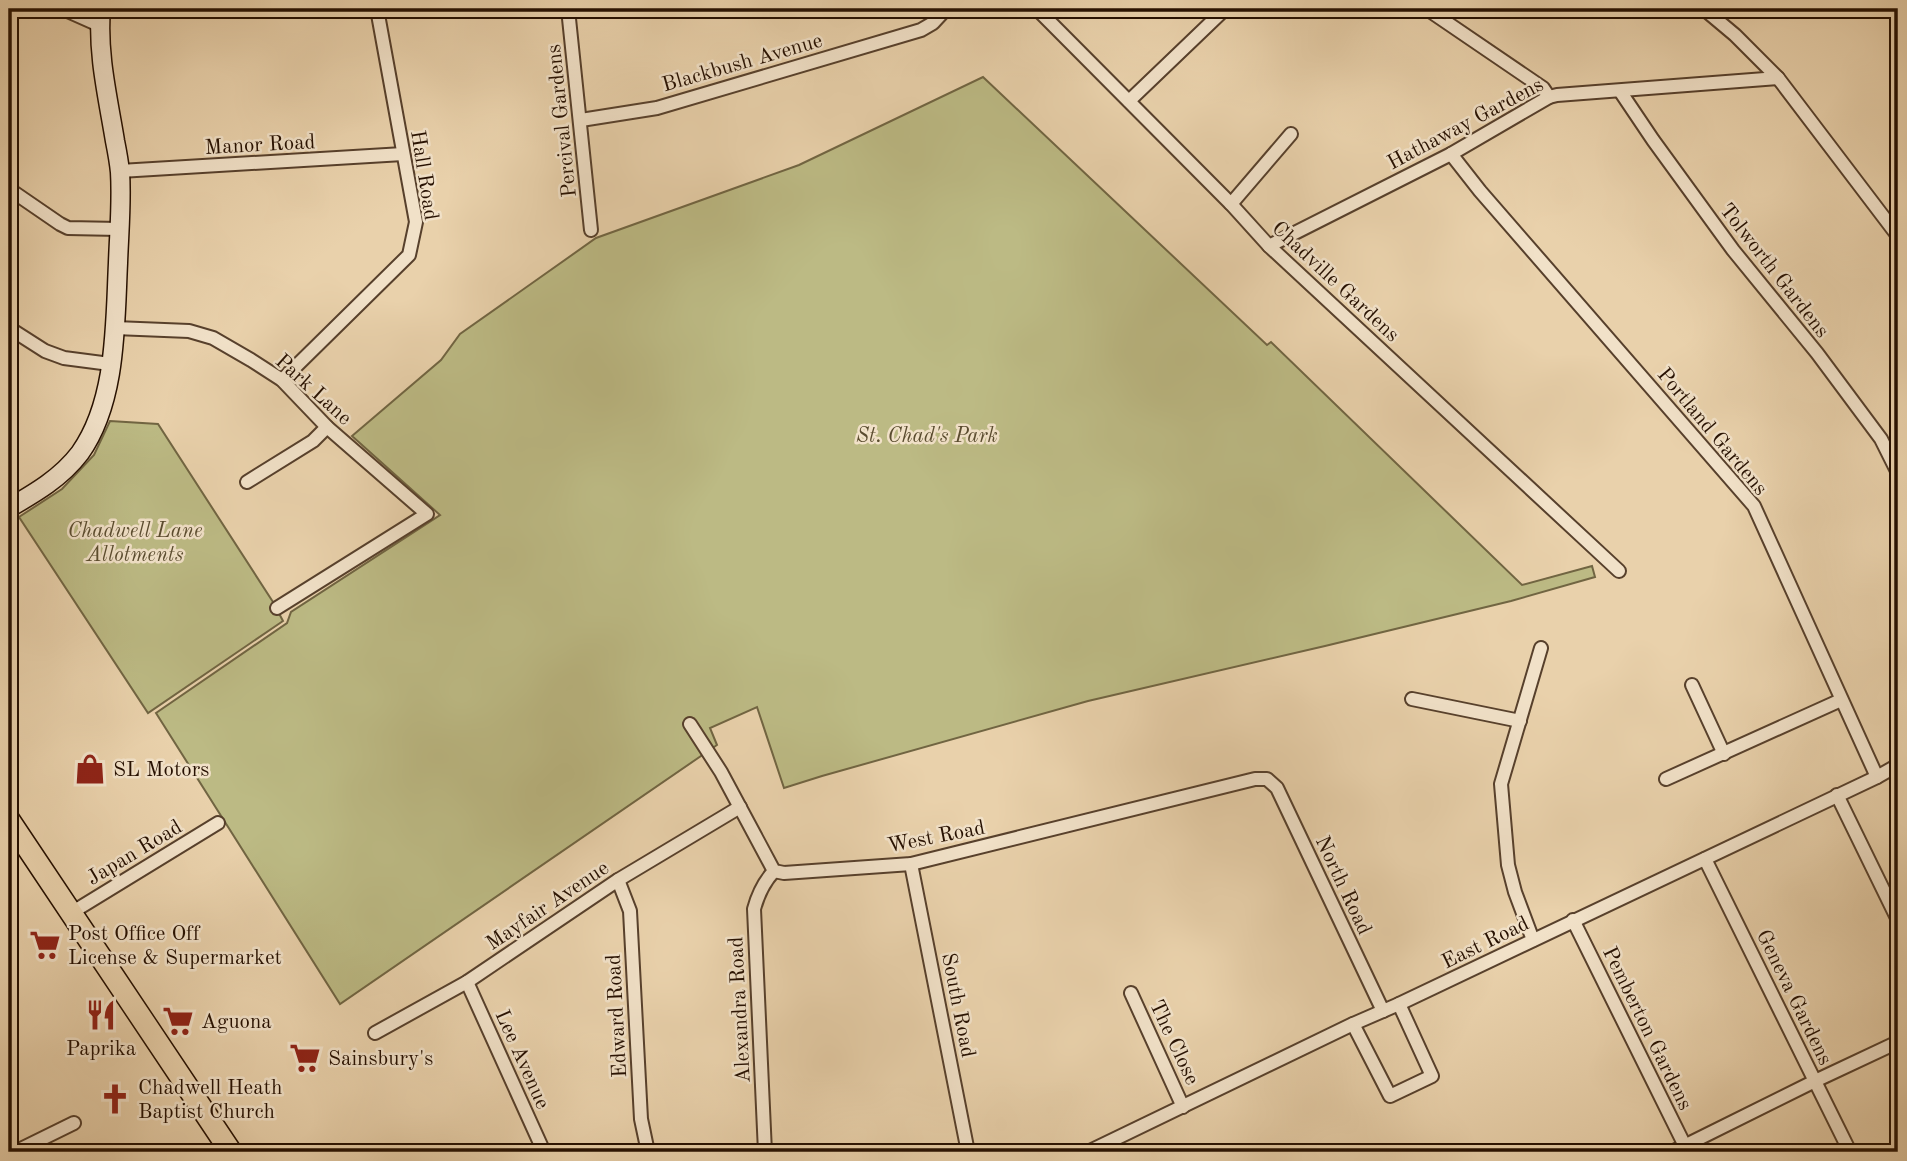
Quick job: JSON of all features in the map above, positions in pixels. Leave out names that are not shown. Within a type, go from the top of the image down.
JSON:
[{"type":"main road","points":[[9,820],[231,1152]]},
{"type":"street","points":[[9,508],[46,486],[80,453],[92,432],[105,398],[115,328],[120,171],[103,67],[100,17],[63,9]]},
{"type":"street","name":"Hall Road","points":[[282,380],[409,255],[416,222],[377,9]]},
{"type":"street","name":"Percival Gardens","points":[[568,9],[591,230]]},
{"type":"street","name":"Blackbush Avenue","points":[[581,120],[657,108],[921,30],[933,23],[946,9]]},
{"type":"street","name":"Chadville Gardens","points":[[1037,9],[1231,204],[1269,246],[1619,570]]},
{"type":"street","points":[[1129,101],[1226,9]]},
{"type":"street","points":[[1427,9],[1543,88],[1549,97]]},
{"type":"street","points":[[1704,9],[1735,35],[1777,78],[1898,236]]},
{"type":"street","name":"Hathaway Gardens","points":[[1269,246],[1451,154],[1549,97],[1777,78]]},
{"type":"street","name":"Tolworth Gardens","points":[[1620,91],[1733,250],[1817,353],[1881,439],[1898,473]]},
{"type":"street","points":[[1231,204],[1291,134]]},
{"type":"street","name":"Manor Road","points":[[120,171],[403,154]]},
{"type":"street","name":"Portland Gardens","points":[[1451,154],[1479,191],[1754,506],[1877,777]]},
{"type":"street","points":[[9,190],[68,228],[119,229]]},
{"type":"street","points":[[9,328],[45,351],[64,358],[110,364]]},
{"type":"street","name":"Park Lane","points":[[115,328],[189,331],[213,338],[282,380],[327,427],[427,514],[277,608]]},
{"type":"street","points":[[247,482],[313,441],[327,427]]},
{"type":"street","points":[[1533,940],[1508,865],[1501,784],[1541,648]]},
{"type":"street","points":[[1692,685],[1724,754]]},
{"type":"street","points":[[1412,699],[1520,721]]},
{"type":"street","points":[[1666,779],[1841,700]]},
{"type":"street","points":[[690,724],[710,753],[774,871]]},
{"type":"street","name":"East Road","points":[[1087,1152],[1898,765]]},
{"type":"street","name":"West Road","points":[[774,871],[784,873],[911,864],[1255,779],[1267,779]]},
{"type":"street","name":"North Road","points":[[1267,779],[1277,788],[1383,1011]]},
{"type":"street","points":[[1837,795],[1898,920]]},
{"type":"street","name":"Mayfair Avenue","points":[[375,1033],[467,982],[618,880],[740,807]]},
{"type":"street","name":"Japan Road","points":[[71,913],[218,824]]},
{"type":"street","name":"Geneva Gardens","points":[[1705,859],[1850,1152]]},
{"type":"street","name":"South Road","points":[[911,864],[968,1152]]},
{"type":"street","name":"Alexandra Road","points":[[765,1152],[754,909],[757,894],[774,871]]},
{"type":"street","name":"Edward Road","points":[[618,880],[630,911],[641,1119],[648,1152]]},
{"type":"street","name":"Pemberton Gardens","points":[[1573,920],[1687,1150]]},
{"type":"street","name":"Lee Avenue","points":[[467,982],[544,1152]]},
{"type":"street","name":"The Close","points":[[1131,993],[1184,1107]]},
{"type":"street","points":[[1353,1024],[1390,1096],[1432,1076],[1399,1004]]},
{"type":"street","points":[[1672,1152],[1687,1150],[1815,1081],[1898,1042]]},
{"type":"street","points":[[15,1152],[74,1123]]},
{"type":"green space","name":"St. Chad's Park","points":[[983,77],[1267,345],[1271,342],[1522,585],[1592,566],[1595,577],[1511,601],[1088,701],[784,788],[757,707],[710,728],[717,745],[340,1004],[156,713],[287,623],[291,612],[440,515],[352,436],[441,360],[460,334],[596,238],[799,165]]},
{"type":"green space","name":"Chadwell Lane Allotments","points":[[110,421],[158,424],[283,621],[148,713],[19,517],[62,489],[94,455]]},
{"type":"place","name":"SL Motors","points":[[90,769]]},
{"type":"place","name":"Post Office Off License & Supermarket","points":[[45,945]]},
{"type":"place","name":"Paprika","points":[[101,1015]]},
{"type":"place","name":"Aguona","points":[[178,1021]]},
{"type":"place","name":"Sainsbury's","points":[[305,1058]]},
{"type":"place","name":"Chadwell Heath Baptist Church","points":[[115,1099]]}]
